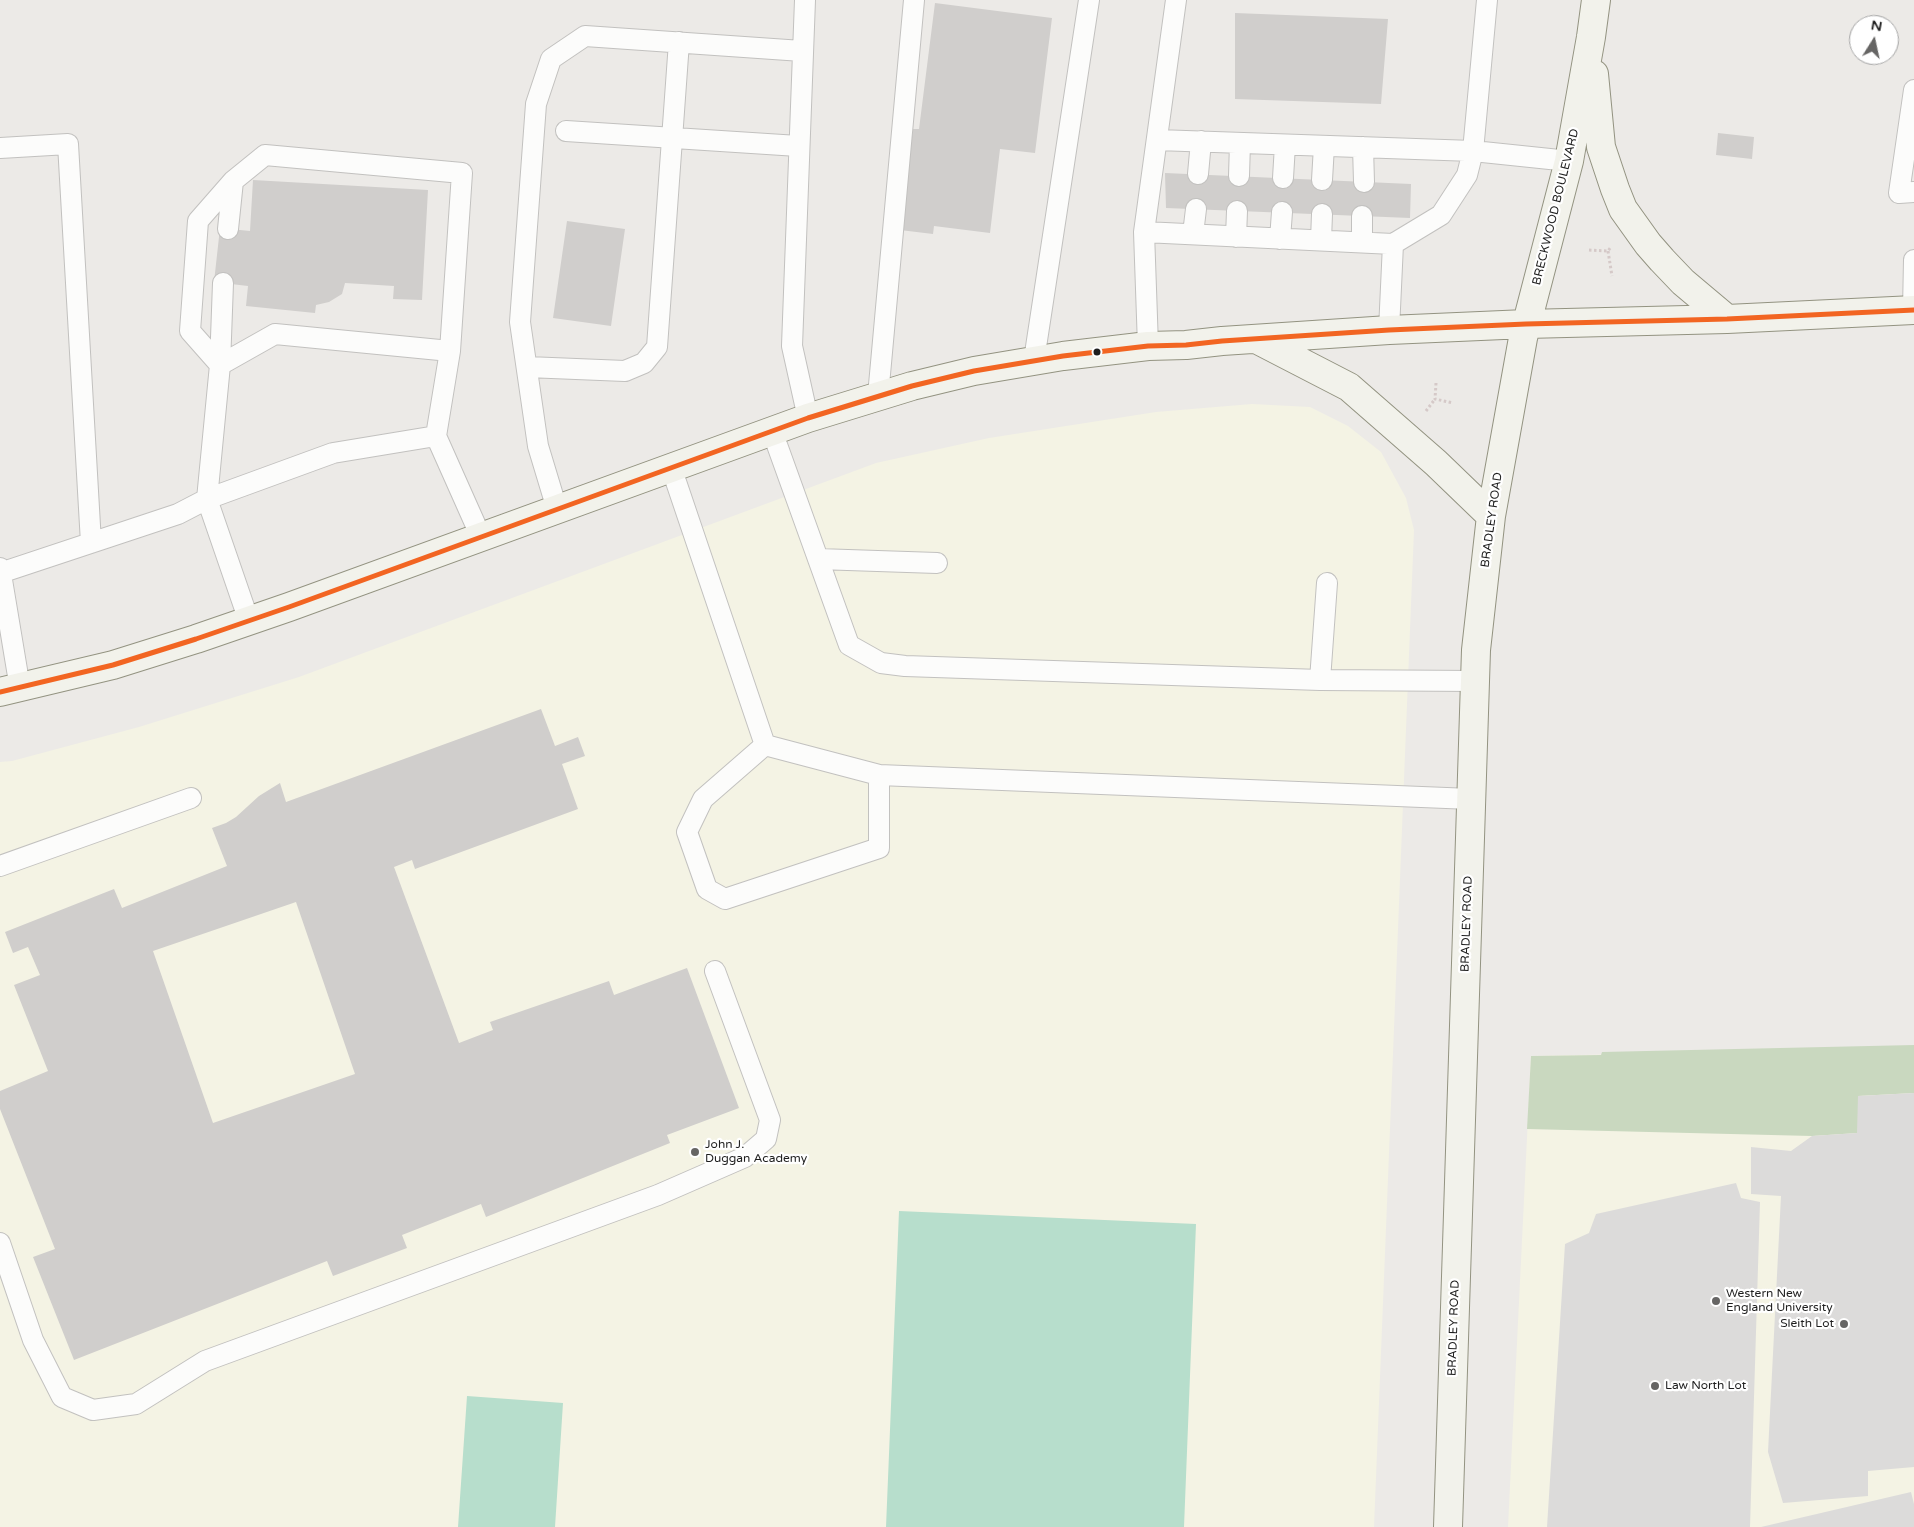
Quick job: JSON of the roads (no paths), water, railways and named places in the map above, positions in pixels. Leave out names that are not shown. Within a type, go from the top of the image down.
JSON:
[{"type":"main road","name":"BRECKWOOD BOULEVARD","points":[[1526,324],[1570,161],[1596,0]]},
{"type":"main road","points":[[1591,38],[1600,147],[1624,209],[1648,244],[1667,265],[1683,282],[1727,319]]},
{"type":"main road","points":[[10,690],[122,662],[249,620],[808,418],[943,378],[1034,360],[1148,346],[1186,346],[1222,341],[1390,330],[1526,324],[1727,319],[1913,310]]},
{"type":"main road","name":"BRADLEY ROAD","points":[[1448,1527],[1476,650],[1491,516],[1526,324]]},
{"type":"main road","points":[[1258,340],[1349,387],[1436,463],[1491,516]]},
{"type":"lane","points":[[805,0],[798,146],[792,346],[808,418]]},
{"type":"lane","points":[[878,396],[914,0]]},
{"type":"lane","points":[[1034,360],[1089,0]]},
{"type":"lane","points":[[1148,346],[1144,232],[1176,0]]},
{"type":"lane","points":[[1144,232],[1393,244],[1441,216],[1467,174],[1472,151],[1487,0]]},
{"type":"lane","points":[[557,509],[538,446],[520,322],[536,104],[551,59],[585,36],[802,51]]},
{"type":"lane","points":[[527,368],[625,371],[644,363],[657,347],[679,42]]},
{"type":"lane","points":[[1914,90],[1899,194],[1914,192]]},
{"type":"lane","points":[[566,132],[798,146]]},
{"type":"lane","points":[[1157,140],[1472,151],[1570,161]]},
{"type":"lane","points":[[1198,174],[1201,141]]},
{"type":"lane","points":[[1239,176],[1240,143]]},
{"type":"lane","points":[[0,148],[68,144],[91,543]]},
{"type":"lane","points":[[1284,178],[1285,145]]},
{"type":"lane","points":[[1322,180],[1324,146]]},
{"type":"lane","points":[[1363,147],[1364,182]]},
{"type":"lane","points":[[220,365],[190,331],[198,221],[233,182],[265,155],[462,174],[450,351],[436,436],[481,537]]},
{"type":"lane","points":[[228,229],[233,182]]},
{"type":"lane","points":[[1193,234],[1196,210]]},
{"type":"lane","points":[[1236,237],[1237,211]]},
{"type":"lane","points":[[1280,238],[1282,212]]},
{"type":"lane","points":[[1321,240],[1322,214]]},
{"type":"lane","points":[[1362,216],[1362,242]]},
{"type":"lane","points":[[1390,330],[1393,244]]},
{"type":"lane","points":[[1913,310],[1914,260]]},
{"type":"lane","points":[[224,283],[220,365],[207,499],[249,620]]},
{"type":"lane","points":[[220,365],[275,334],[450,351]]},
{"type":"lane","points":[[772,431],[849,645],[881,663],[905,666],[1320,680],[1475,681]]},
{"type":"lane","points":[[0,573],[178,514],[207,499],[332,453],[436,436]]},
{"type":"lane","points":[[672,468],[765,745]]},
{"type":"lane","points":[[818,560],[937,563]]},
{"type":"lane","points":[[0,568],[10,690]]},
{"type":"lane","points":[[1320,680],[1328,582]]},
{"type":"lane","points":[[765,745],[703,799],[687,832],[707,889],[725,899],[879,848],[879,775]]},
{"type":"lane","points":[[765,745],[879,775],[1472,799]]},
{"type":"lane","points":[[0,866],[191,798]]},
{"type":"lane","points":[[0,1243],[33,1340],[62,1397],[93,1410],[136,1404],[205,1361],[658,1195],[745,1157],[766,1139],[770,1120],[715,971]]},
{"type":"place","name":"John J. Duggan Academy","points":[[695,1152]]},
{"type":"place","name":"Western New England University","points":[[1716,1301]]},
{"type":"place","name":"Sleith Lot","points":[[1844,1324]]},
{"type":"place","name":"Law North Lot","points":[[1655,1386]]}]
